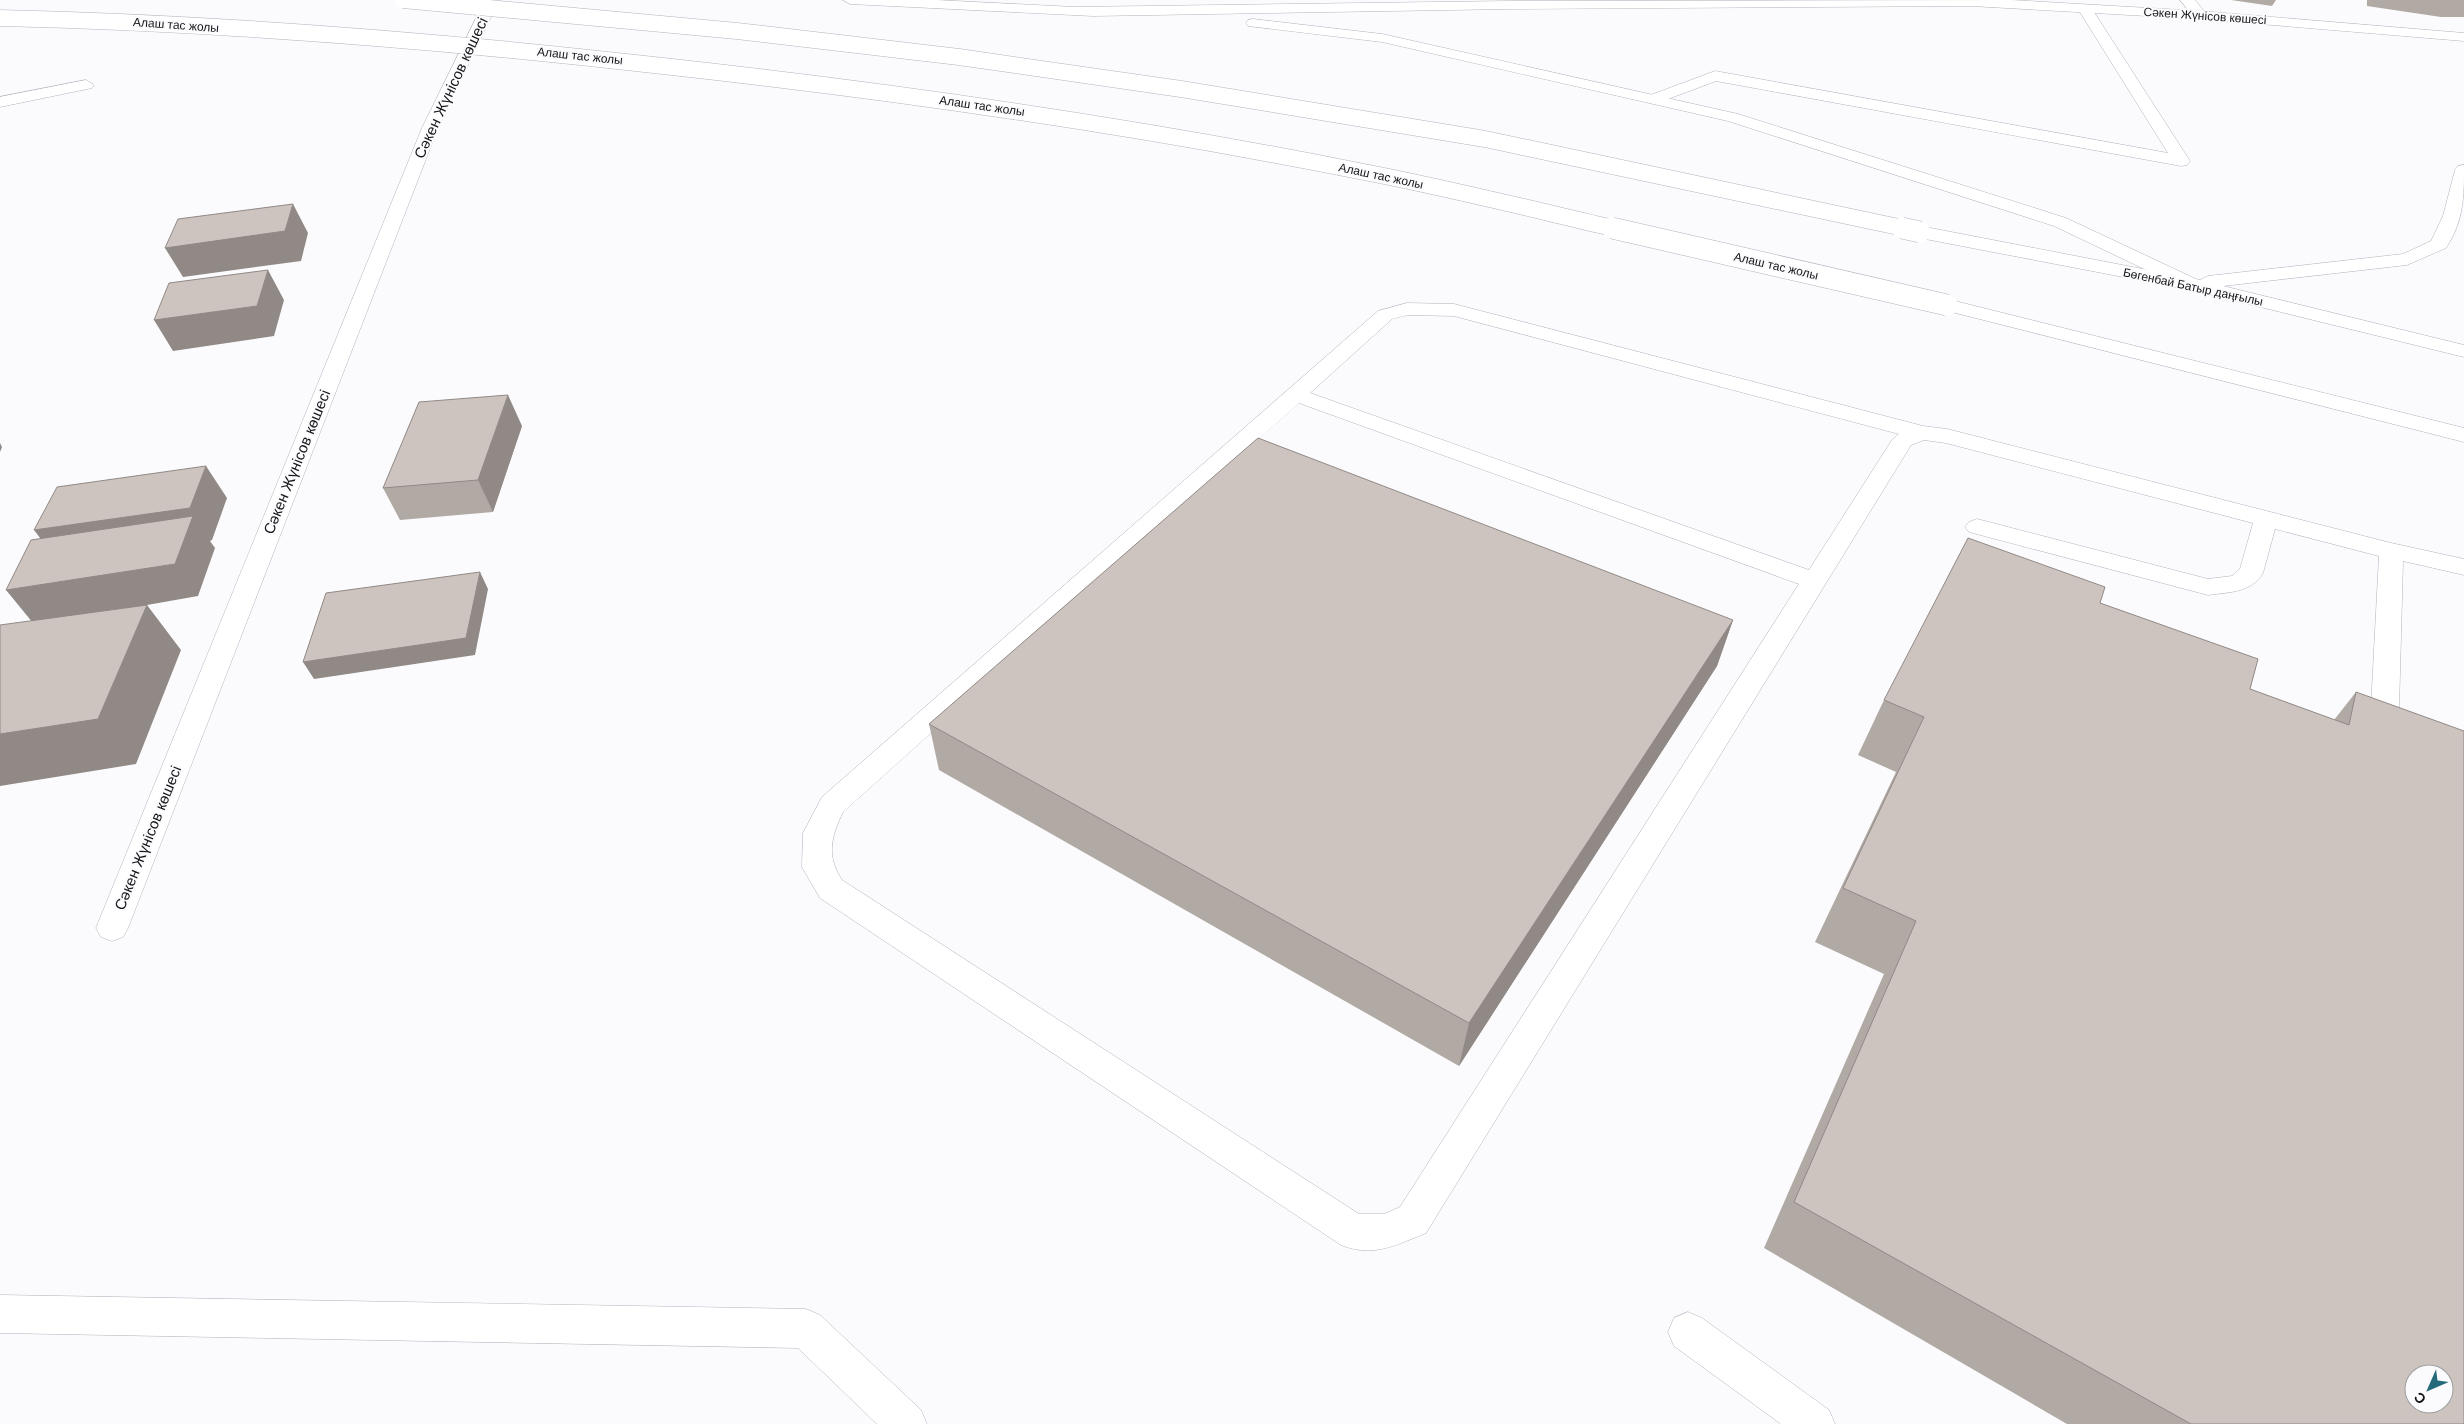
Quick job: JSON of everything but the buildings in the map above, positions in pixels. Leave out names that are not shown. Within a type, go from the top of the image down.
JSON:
[{"type":"main road","name":"Бөгенбай Батыр даңғылы","points":[[403,0],[545,11],[782,34],[995,61],[1198,91],[1511,144],[1920,232],[2191,284],[2464,351]]},
{"type":"main road","name":"Сәкен Жүнісов көшесі","points":[[112,928],[430,128],[492,0]]},
{"type":"main road","points":[[850,0],[1239,21],[1382,38],[1732,117],[2060,222],[2191,284],[2407,259],[2439,244],[2452,216],[2464,170]]},
{"type":"main road","points":[[2187,0],[2200,15]]},
{"type":"main road","name":"Сәкен Жүнісов көшесі","points":[[1075,11],[1969,1],[2353,26],[2464,37]]},
{"type":"main road","points":[[1654,99],[1715,76],[2181,161],[2085,9]]},
{"type":"main road","name":"Алаш тас жолы","points":[[0,18],[94,20],[477,45],[834,85],[1083,121],[1371,173],[1948,305],[2464,434]]},
{"type":"main road","points":[[0,102],[86,85]]},
{"type":"main road","points":[[1922,433],[1903,440],[1413,1220],[1384,1232],[1354,1232],[832,889],[817,867],[818,833],[832,805],[1385,315],[1407,309],[1454,310],[1922,433],[1947,436],[2391,551],[2464,568]]},
{"type":"main road","points":[[1294,394],[1814,581]]},
{"type":"main road","points":[[1977,527],[2208,587],[2238,584],[2251,573],[2266,519]]},
{"type":"main road","points":[[2335,728],[2372,726],[2385,709],[2391,551]]},
{"type":"main road","points":[[0,1314],[806,1329],[907,1424]]},
{"type":"main road","points":[[1688,1332],[1815,1424]]}]
